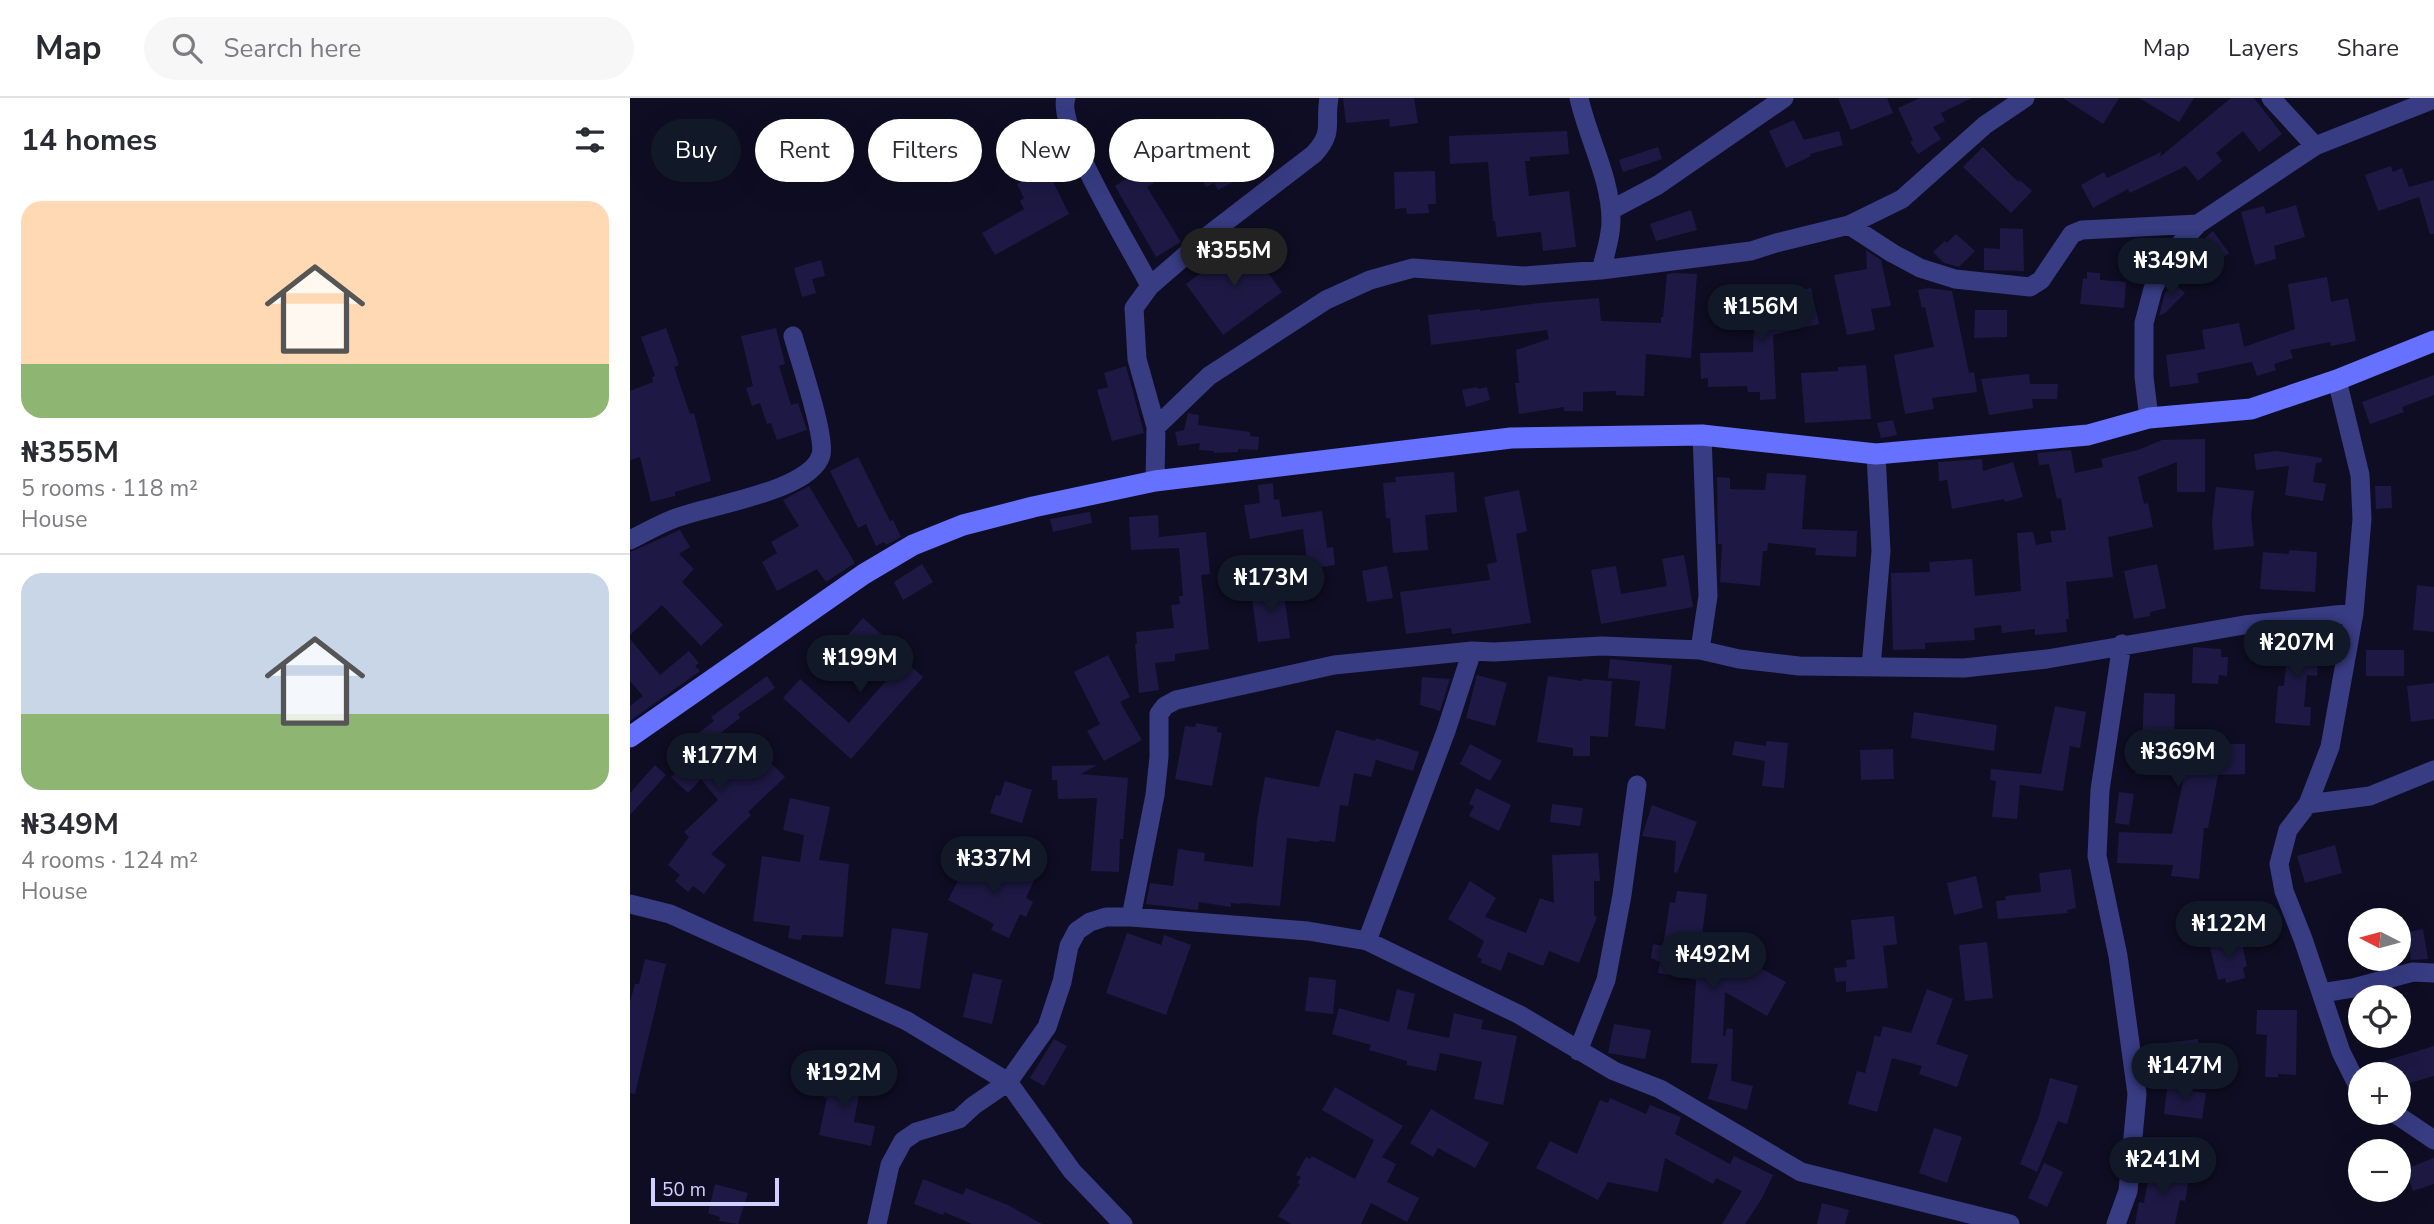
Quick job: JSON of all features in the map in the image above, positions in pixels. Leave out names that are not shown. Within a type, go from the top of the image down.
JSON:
[{"type":"street","points":[[1066,98],[1063,105],[1073,138],[1150,286]]},
{"type":"street","points":[[1155,481],[1156,427],[1137,359],[1135,308],[1150,286],[1210,234],[1314,154],[1325,142],[1329,126],[1329,98]]},
{"type":"street","points":[[1579,98],[1582,114],[1600,161],[1611,210],[1612,224],[1601,270]]},
{"type":"street","points":[[1611,210],[1658,185],[1784,98]]},
{"type":"street","points":[[1156,427],[1209,376],[1326,300],[1370,280],[1413,268],[1523,276],[1601,270],[1751,251],[1849,225],[1902,199],[1985,125],[2025,98]]},
{"type":"street","points":[[2271,98],[2315,146]]},
{"type":"street","points":[[2149,418],[2144,377],[2144,323],[2153,289],[2171,254],[2198,224],[2315,146],[2434,99]]},
{"type":"street","points":[[1849,225],[1920,268],[1955,279],[2029,287],[2041,280],[2072,234],[2082,230],[2198,224]]},
{"type":"street","points":[[630,540],[673,519],[777,489],[812,470],[822,453],[818,427],[793,336]]},
{"type":"street","points":[[630,737],[864,574],[913,545],[963,525],[1032,507],[1155,481],[1511,438],[1702,435],[1876,454],[2088,435],[2149,418],[2251,409],[2337,380],[2434,341]]},
{"type":"street","points":[[2337,380],[2360,475],[2362,519],[2354,613],[2330,747],[2308,804],[2288,830],[2278,864],[2284,891],[2348,1067]]},
{"type":"street","points":[[1700,650],[1708,596],[1702,435]]},
{"type":"street","points":[[1871,667],[1881,551],[1876,454]]},
{"type":"street","points":[[1131,916],[1155,795],[1159,757],[1159,714],[1165,705],[1175,699],[1202,692],[1334,665],[1472,651],[1602,646],[1700,650],[1739,659],[1799,666],[1964,668],[2047,659],[2244,625],[2354,613]]},
{"type":"street","points":[[2116,1224],[2128,1191],[2137,1094],[2118,956],[2097,856],[2100,790],[2122,644]]},
{"type":"street","points":[[1367,941],[1446,731],[1472,651]]},
{"type":"street","points":[[2308,804],[2370,796],[2434,770]]},
{"type":"street","points":[[1578,1051],[1606,980],[1622,895],[1637,785]]},
{"type":"street","points":[[630,904],[670,914],[907,1021],[1008,1082],[1072,1171],[1123,1224]]},
{"type":"street","points":[[877,1224],[890,1165],[903,1141],[916,1132],[959,1119],[1008,1082],[1047,1027],[1062,982],[1069,946],[1077,931],[1090,922],[1106,917],[1131,916],[1308,931],[1367,941],[1520,1015],[1614,1071],[1660,1089],[1801,1172],[2010,1224]]},
{"type":"street","points":[[2321,993],[2353,988],[2413,972],[2434,973]]},
{"type":"street","points":[[2411,1124],[2434,1140]]},
{"type":"building","points":[[1343,98],[1414,98],[1418,123],[1390,127],[1389,119],[1346,123]]},
{"type":"building","points":[[1838,98],[1887,98],[1893,113],[1851,130]]},
{"type":"building","points":[[1920,98],[1972,98],[1941,113],[1945,121],[1933,127],[1941,139],[1918,154],[1910,142],[1913,140],[1898,108]]},
{"type":"building","points":[[2063,98],[2119,98],[2103,124]]},
{"type":"building","points":[[2139,98],[2194,98],[2179,122]]},
{"type":"building","points":[[2231,98],[2254,98],[2282,134],[2259,152],[2243,131],[2216,153],[2222,161],[2198,181],[2186,166],[2130,193],[2128,189],[2093,208],[2081,185],[2104,172],[2107,178],[2161,152],[2160,157]]},
{"type":"building","points":[[1794,120],[1804,140],[1839,131],[1843,145],[1810,154],[1811,156],[1786,168],[1769,131]]},
{"type":"building","points":[[1567,131],[1569,154],[1530,157],[1530,161],[1525,161],[1529,196],[1569,191],[1576,247],[1543,251],[1541,232],[1497,237],[1488,162],[1450,164],[1449,136]]},
{"type":"building","points":[[1658,147],[1662,159],[1623,172],[1619,160]]},
{"type":"building","points":[[1983,147],[2013,177],[2032,191],[2011,213],[1963,167]]},
{"type":"building","points":[[2391,166],[2393,172],[2402,168],[2409,187],[2434,180],[2434,234],[2430,234],[2419,197],[2378,211],[2365,175]]},
{"type":"building","points":[[1435,171],[1436,204],[1428,204],[1429,213],[1407,214],[1406,208],[1395,209],[1394,172]]},
{"type":"building","points":[[1053,182],[1069,214],[995,255],[982,233],[1024,209],[1020,201],[1024,198],[1017,184]]},
{"type":"building","points":[[1121,182],[1153,182],[1147,187],[1181,242],[1156,257],[1115,186]]},
{"type":"building","points":[[1203,182],[1233,182],[1218,190],[1214,183],[1206,187]]},
{"type":"building","points":[[2296,205],[2305,237],[2274,246],[2276,259],[2255,265],[2241,212],[2264,206],[2266,214]]},
{"type":"building","points":[[1691,210],[1697,230],[1656,241],[1650,224]]},
{"type":"building","points":[[2000,228],[2023,229],[2024,271],[1984,270],[1984,248],[2000,249]]},
{"type":"building","points":[[2213,231],[2229,253],[2205,271],[2190,251]]},
{"type":"building","points":[[1956,234],[1975,251],[1959,267],[1944,263],[1933,252]]},
{"type":"building","points":[[1244,240],[1282,292],[1223,335],[1186,284]]},
{"type":"building","points":[[1866,250],[1881,260],[1891,306],[1871,309],[1875,330],[1847,335],[1834,275],[1867,269]]},
{"type":"building","points":[[821,260],[825,276],[812,279],[816,293],[802,297],[794,268]]},
{"type":"building","points":[[2087,272],[2100,273],[2100,280],[2126,282],[2124,308],[2080,304],[2083,278],[2087,279]]},
{"type":"building","points":[[1667,274],[1697,274],[1691,358],[1646,354],[1644,396],[1616,395],[1616,391],[1583,392],[1583,411],[1564,411],[1564,407],[1519,414],[1515,383],[1519,383],[1516,350],[1549,339],[1547,330],[1431,345],[1428,315],[1539,303],[1599,298],[1601,321],[1661,323]]},
{"type":"building","points":[[2327,277],[2331,302],[2348,298],[2356,341],[2331,346],[2330,342],[2290,350],[2293,358],[2274,364],[2276,370],[2257,376],[2252,362],[2197,373],[2199,383],[2170,387],[2166,355],[2205,349],[2202,330],[2239,323],[2244,347],[2295,329],[2288,284]]},
{"type":"building","points":[[2174,283],[2185,293],[2159,316],[2165,293]]},
{"type":"building","points":[[1811,288],[1819,324],[1773,335],[1776,399],[1760,400],[1760,392],[1748,392],[1747,386],[1708,387],[1708,378],[1701,379],[1700,353],[1753,352],[1755,292],[1774,292],[1774,296]]},
{"type":"building","points":[[1928,288],[1952,291],[1969,373],[1974,372],[1977,392],[1932,398],[1934,409],[1905,414],[1894,355],[1934,347],[1925,307],[1922,308],[1918,290]]},
{"type":"building","points":[[1975,310],[2007,310],[2007,337],[1974,338]]},
{"type":"building","points":[[666,328],[679,365],[674,367],[690,414],[694,413],[711,481],[675,492],[675,496],[651,502],[640,457],[630,460],[630,391],[653,382],[652,377],[655,376],[641,337]]},
{"type":"building","points":[[776,328],[785,364],[779,366],[791,405],[798,403],[807,430],[777,440],[771,423],[767,424],[760,403],[752,406],[746,388],[753,386],[741,336]]},
{"type":"building","points":[[1866,365],[1871,419],[1805,423],[1801,373],[1838,371],[1838,367]]},
{"type":"building","points":[[1126,366],[1144,433],[1112,441],[1097,390],[1108,387],[1104,373]]},
{"type":"building","points":[[2029,374],[2030,384],[2058,384],[2057,399],[2032,399],[2033,408],[1989,415],[1981,379]]},
{"type":"building","points":[[2434,375],[2434,395],[2402,407],[2404,412],[2370,424],[2362,402]]},
{"type":"building","points":[[1487,387],[1490,400],[1466,407],[1462,390]]},
{"type":"building","points":[[1188,413],[1199,415],[1198,425],[1250,432],[1250,436],[1259,437],[1258,450],[1238,449],[1238,452],[1214,453],[1199,450],[1200,443],[1178,446],[1175,432],[1184,430]]},
{"type":"building","points":[[1893,420],[1897,435],[1881,438],[1877,423]]},
{"type":"building","points":[[2205,439],[2205,492],[2177,492],[2177,462],[2138,477],[2144,504],[2148,503],[2153,527],[2108,537],[2113,577],[2066,582],[2069,619],[2066,619],[2067,632],[2035,635],[2035,629],[2002,633],[2001,625],[1974,628],[1975,640],[1925,643],[1925,649],[1893,650],[1891,573],[1930,572],[1929,562],[1972,559],[1975,596],[2021,591],[2017,533],[2033,532],[2036,545],[2052,542],[2050,531],[2066,530],[2061,498],[2057,499],[2049,464],[2039,465],[2037,453],[2071,450],[2075,473],[2103,467],[2101,459],[2138,450],[2162,440]]},
{"type":"building","points":[[2277,451],[2322,458],[2322,462],[2316,463],[2313,482],[2326,484],[2323,501],[2285,495],[2289,466],[2256,470],[2254,454]]},
{"type":"building","points":[[858,457],[890,521],[893,520],[901,537],[886,545],[884,542],[876,546],[866,524],[858,528],[830,471]]},
{"type":"building","points":[[1982,459],[1983,471],[2013,462],[2023,497],[1952,509],[1947,480],[1939,481],[1938,462]]},
{"type":"building","points":[[1454,472],[1457,512],[1425,515],[1428,550],[1393,553],[1383,483],[1396,482],[1395,477]]},
{"type":"building","points":[[1767,473],[1806,475],[1802,529],[1857,531],[1856,557],[1815,555],[1816,548],[1768,543],[1767,551],[1763,551],[1760,586],[1720,582],[1722,544],[1718,544],[1717,477],[1730,478],[1730,489],[1765,490]]},
{"type":"building","points":[[1273,483],[1274,500],[1279,499],[1282,517],[1322,511],[1327,548],[1333,547],[1335,565],[1308,569],[1303,529],[1250,539],[1244,505],[1260,503],[1258,485]]},
{"type":"building","points":[[809,486],[855,563],[826,582],[817,569],[777,591],[762,562],[777,553],[771,542],[799,526],[783,500]]},
{"type":"building","points":[[2375,486],[2391,486],[2392,508],[2376,509]]},
{"type":"building","points":[[2216,487],[2254,491],[2251,515],[2254,546],[2214,550],[2212,522]]},
{"type":"building","points":[[1519,490],[1527,531],[1516,534],[1531,623],[1452,634],[1451,628],[1406,634],[1400,592],[1490,580],[1487,564],[1497,562],[1484,497]]},
{"type":"building","points":[[1090,512],[1092,523],[1053,532],[1050,519]]},
{"type":"building","points":[[1158,515],[1159,537],[1206,532],[1210,574],[1201,575],[1209,649],[1175,654],[1175,661],[1155,663],[1159,690],[1139,693],[1136,632],[1174,628],[1171,605],[1180,604],[1179,596],[1183,596],[1179,548],[1131,550],[1129,517]]},
{"type":"building","points":[[680,530],[690,547],[679,554],[694,569],[682,582],[723,625],[701,646],[662,605],[630,635],[630,552]]},
{"type":"building","points":[[2289,550],[2317,552],[2315,592],[2260,589],[2263,552],[2289,554]]},
{"type":"building","points":[[1684,555],[1693,607],[1601,624],[1591,570],[1616,566],[1621,594],[1667,586],[1662,559]]},
{"type":"building","points":[[922,564],[933,582],[903,600],[894,582]]},
{"type":"building","points":[[2157,564],[2166,608],[2150,612],[2150,616],[2134,619],[2124,571]]},
{"type":"building","points":[[1387,566],[1393,598],[1367,602],[1362,571]]},
{"type":"building","points":[[2417,585],[2434,587],[2434,632],[2413,630]]},
{"type":"building","points":[[1283,587],[1290,638],[1258,642],[1251,592]]},
{"type":"building","points":[[863,618],[910,660],[907,663],[923,677],[851,759],[783,698],[800,679],[849,723],[891,675],[847,636]]},
{"type":"building","points":[[2289,634],[2320,636],[2317,676],[2307,675],[2304,707],[2311,707],[2310,726],[2275,723],[2278,686],[2284,686]]},
{"type":"building","points":[[630,639],[660,675],[689,651],[699,663],[695,666],[700,671],[630,721],[630,706],[643,696],[630,681]]},
{"type":"building","points":[[2193,647],[2221,649],[2221,657],[2228,657],[2227,676],[2219,675],[2218,684],[2192,683]]},
{"type":"building","points":[[2366,650],[2404,650],[2404,676],[2366,676]]},
{"type":"building","points":[[1108,655],[1130,697],[1120,702],[1142,740],[1104,761],[1087,731],[1100,724],[1074,672]]},
{"type":"building","points":[[1610,659],[1672,665],[1665,729],[1635,726],[1640,681],[1608,678]]},
{"type":"building","points":[[1477,675],[1507,683],[1495,726],[1466,718]]},
{"type":"building","points":[[767,676],[775,688],[738,714],[740,718],[718,735],[745,772],[762,754],[785,777],[748,812],[751,815],[711,854],[726,865],[704,894],[693,886],[688,892],[675,881],[680,875],[668,865],[689,837],[684,832],[718,800],[701,779],[688,793],[671,777],[695,757],[685,744],[714,721],[711,717]]},
{"type":"building","points":[[1548,676],[1582,681],[1612,681],[1608,737],[1590,736],[1590,756],[1573,756],[1573,748],[1537,742]]},
{"type":"building","points":[[1422,677],[1450,679],[1440,711],[1420,705]]},
{"type":"building","points":[[2434,683],[2434,719],[2411,722],[2407,686]]},
{"type":"building","points":[[2144,693],[2175,694],[2174,742],[2214,739],[2214,744],[2245,744],[2245,774],[2218,775],[2208,828],[2204,828],[2199,879],[2171,876],[2173,865],[2117,863],[2119,832],[2172,834],[2184,776],[2135,774],[2136,748],[2142,748]]},
{"type":"building","points":[[2055,706],[2086,712],[2080,748],[2070,746],[2063,791],[2020,785],[2017,819],[1992,817],[1996,781],[1990,780],[1991,769],[2041,774]]},
{"type":"building","points":[[1914,712],[1997,725],[1994,751],[1911,738]]},
{"type":"building","points":[[1196,723],[1217,727],[1217,732],[1222,733],[1212,786],[1175,779],[1185,726],[1195,727]]},
{"type":"building","points":[[1336,730],[1375,741],[1376,738],[1419,752],[1413,771],[1376,760],[1371,777],[1354,773],[1348,806],[1340,805],[1335,842],[1287,838],[1280,906],[1231,903],[1231,907],[1199,902],[1198,910],[1146,904],[1150,883],[1173,886],[1178,849],[1205,853],[1204,861],[1253,867],[1257,820],[1265,777],[1319,787]]},
{"type":"building","points":[[1735,741],[1766,746],[1766,741],[1788,743],[1784,788],[1762,786],[1765,761],[1732,755]]},
{"type":"building","points":[[1470,744],[1502,761],[1490,781],[1460,764]]},
{"type":"building","points":[[1893,749],[1894,779],[1861,780],[1860,750]]},
{"type":"building","points":[[655,765],[666,775],[630,815],[630,793]]},
{"type":"building","points":[[1097,765],[1081,774],[1128,778],[1123,839],[1120,839],[1119,872],[1091,871],[1097,798],[1058,799],[1057,780],[1052,780],[1052,766]]},
{"type":"building","points":[[1005,781],[1032,790],[1022,823],[990,813],[996,795],[1000,796]]},
{"type":"building","points":[[1476,788],[1511,805],[1499,831],[1469,816],[1474,806],[1469,804]]},
{"type":"building","points":[[2119,792],[2134,794],[2129,825],[2115,823]]},
{"type":"building","points":[[790,798],[830,807],[819,860],[849,864],[843,937],[802,935],[801,940],[788,938],[790,926],[753,921],[762,856],[800,862],[804,835],[783,830]]},
{"type":"building","points":[[1552,804],[1583,808],[1580,826],[1550,822]]},
{"type":"building","points":[[1652,805],[1697,822],[1677,873],[1674,872],[1676,841],[1642,836]]},
{"type":"building","points":[[2335,845],[2342,873],[2305,883],[2297,856]]},
{"type":"building","points":[[1598,853],[1600,881],[1594,881],[1594,915],[1597,917],[1579,963],[1549,951],[1543,966],[1508,952],[1501,971],[1480,962],[1482,959],[1477,957],[1484,941],[1448,919],[1470,881],[1496,898],[1485,917],[1526,933],[1540,898],[1554,903],[1552,855]]},
{"type":"building","points":[[969,859],[1013,881],[1019,868],[1036,876],[1026,898],[1033,902],[1026,917],[1020,914],[1009,938],[991,930],[994,924],[948,900]]},
{"type":"building","points":[[2071,869],[2076,908],[2067,910],[2068,913],[1998,919],[1996,901],[2006,900],[2005,896],[2041,892],[2039,873]]},
{"type":"building","points":[[1976,876],[1983,908],[1954,915],[1947,883]]},
{"type":"building","points":[[1677,891],[1707,894],[1701,945],[1739,967],[1744,959],[1786,982],[1767,1016],[1725,992],[1723,1036],[1727,1028],[1733,1029],[1731,1081],[1753,1086],[1747,1110],[1708,1099],[1718,1064],[1691,1063],[1696,980],[1658,973],[1660,962],[1651,958],[1653,944],[1663,946],[1670,902],[1675,903]]},
{"type":"building","points":[[1894,916],[1897,944],[1883,946],[1888,988],[1846,992],[1846,981],[1836,982],[1834,968],[1847,967],[1846,960],[1855,959],[1851,920]]},
{"type":"building","points":[[892,928],[928,933],[920,989],[885,984]]},
{"type":"building","points":[[2423,929],[2428,959],[2412,960],[2412,931]]},
{"type":"building","points":[[1127,933],[1161,945],[1164,935],[1191,945],[1166,1015],[1106,993]]},
{"type":"building","points":[[2241,939],[2247,966],[2243,968],[2245,978],[2226,983],[2225,978],[2218,980],[2210,947]]},
{"type":"building","points":[[1987,942],[1993,998],[1965,1001],[1959,945]]},
{"type":"building","points":[[645,959],[666,964],[635,1094],[630,1093],[630,1002],[635,984],[639,984]]},
{"type":"building","points":[[973,973],[1002,980],[992,1024],[963,1017]]},
{"type":"building","points":[[1309,977],[1336,980],[1333,1014],[1305,1011]]},
{"type":"building","points":[[1397,989],[1415,994],[1407,1029],[1449,1038],[1454,1013],[1483,1020],[1481,1029],[1517,1036],[1503,1105],[1474,1099],[1482,1062],[1440,1053],[1436,1071],[1407,1065],[1407,1061],[1369,1050],[1371,1045],[1332,1034],[1339,1008],[1389,1022]]},
{"type":"building","points":[[1927,989],[1953,999],[1936,1044],[1968,1055],[1957,1087],[1919,1074],[1922,1066],[1892,1058],[1877,1112],[1848,1104],[1857,1071],[1865,1073],[1875,1035],[1880,1037],[1883,1026],[1911,1033]]},
{"type":"building","points":[[2257,1010],[2297,1010],[2296,1075],[2278,1074],[2278,1077],[2265,1077],[2267,1035],[2256,1034]]},
{"type":"building","points":[[1614,1024],[1651,1030],[1645,1059],[1608,1053]]},
{"type":"building","points":[[1054,1039],[1067,1046],[1044,1086],[1030,1078]]},
{"type":"building","points":[[2198,1039],[2201,1070],[2162,1074],[2158,1044]]},
{"type":"building","points":[[2434,1046],[2434,1076],[2411,1083],[2411,1062],[2381,1062]]},
{"type":"building","points":[[828,1070],[862,1077],[854,1122],[875,1126],[871,1146],[819,1135],[827,1098],[823,1097]]},
{"type":"building","points":[[2050,1078],[2078,1086],[2067,1124],[2058,1121],[2037,1172],[2020,1164],[2038,1119]]},
{"type":"building","points":[[1335,1087],[1403,1126],[1382,1157],[1396,1164],[1387,1182],[1419,1198],[1407,1222],[1371,1203],[1361,1224],[1291,1224],[1278,1216],[1300,1184],[1297,1183],[1301,1177],[1296,1175],[1306,1157],[1310,1159],[1312,1156],[1355,1179],[1374,1140],[1322,1110]]},
{"type":"building","points":[[2167,1088],[2206,1093],[2202,1119],[2164,1114]]},
{"type":"building","points":[[1610,1098],[1646,1114],[1650,1105],[1681,1117],[1675,1134],[1730,1164],[1734,1156],[1773,1175],[1745,1224],[1722,1224],[1742,1191],[1716,1178],[1713,1184],[1665,1158],[1658,1192],[1608,1182],[1598,1200],[1536,1168],[1550,1141],[1577,1154],[1600,1100],[1608,1103]]},
{"type":"building","points":[[1431,1109],[1489,1143],[1475,1168],[1438,1148],[1433,1157],[1410,1143]]},
{"type":"building","points":[[1934,1128],[1962,1137],[1947,1183],[1919,1173]]},
{"type":"building","points":[[2434,1158],[2434,1184],[2413,1191],[2411,1167]]},
{"type":"building","points":[[2044,1163],[2063,1172],[2047,1207],[2028,1198]]},
{"type":"building","points":[[2157,1167],[2190,1173],[2185,1201],[2180,1200],[2175,1224],[2135,1224],[2139,1202],[2144,1203],[2149,1174],[2155,1175]]},
{"type":"building","points":[[923,1179],[963,1195],[966,1188],[1010,1206],[1042,1224],[972,1224],[944,1212],[943,1215],[914,1204]]},
{"type":"building","points":[[715,1184],[748,1193],[738,1224],[719,1221],[720,1217],[708,1213]]},
{"type":"building","points":[[1822,1203],[1849,1210],[1845,1224],[1817,1224]]}]
